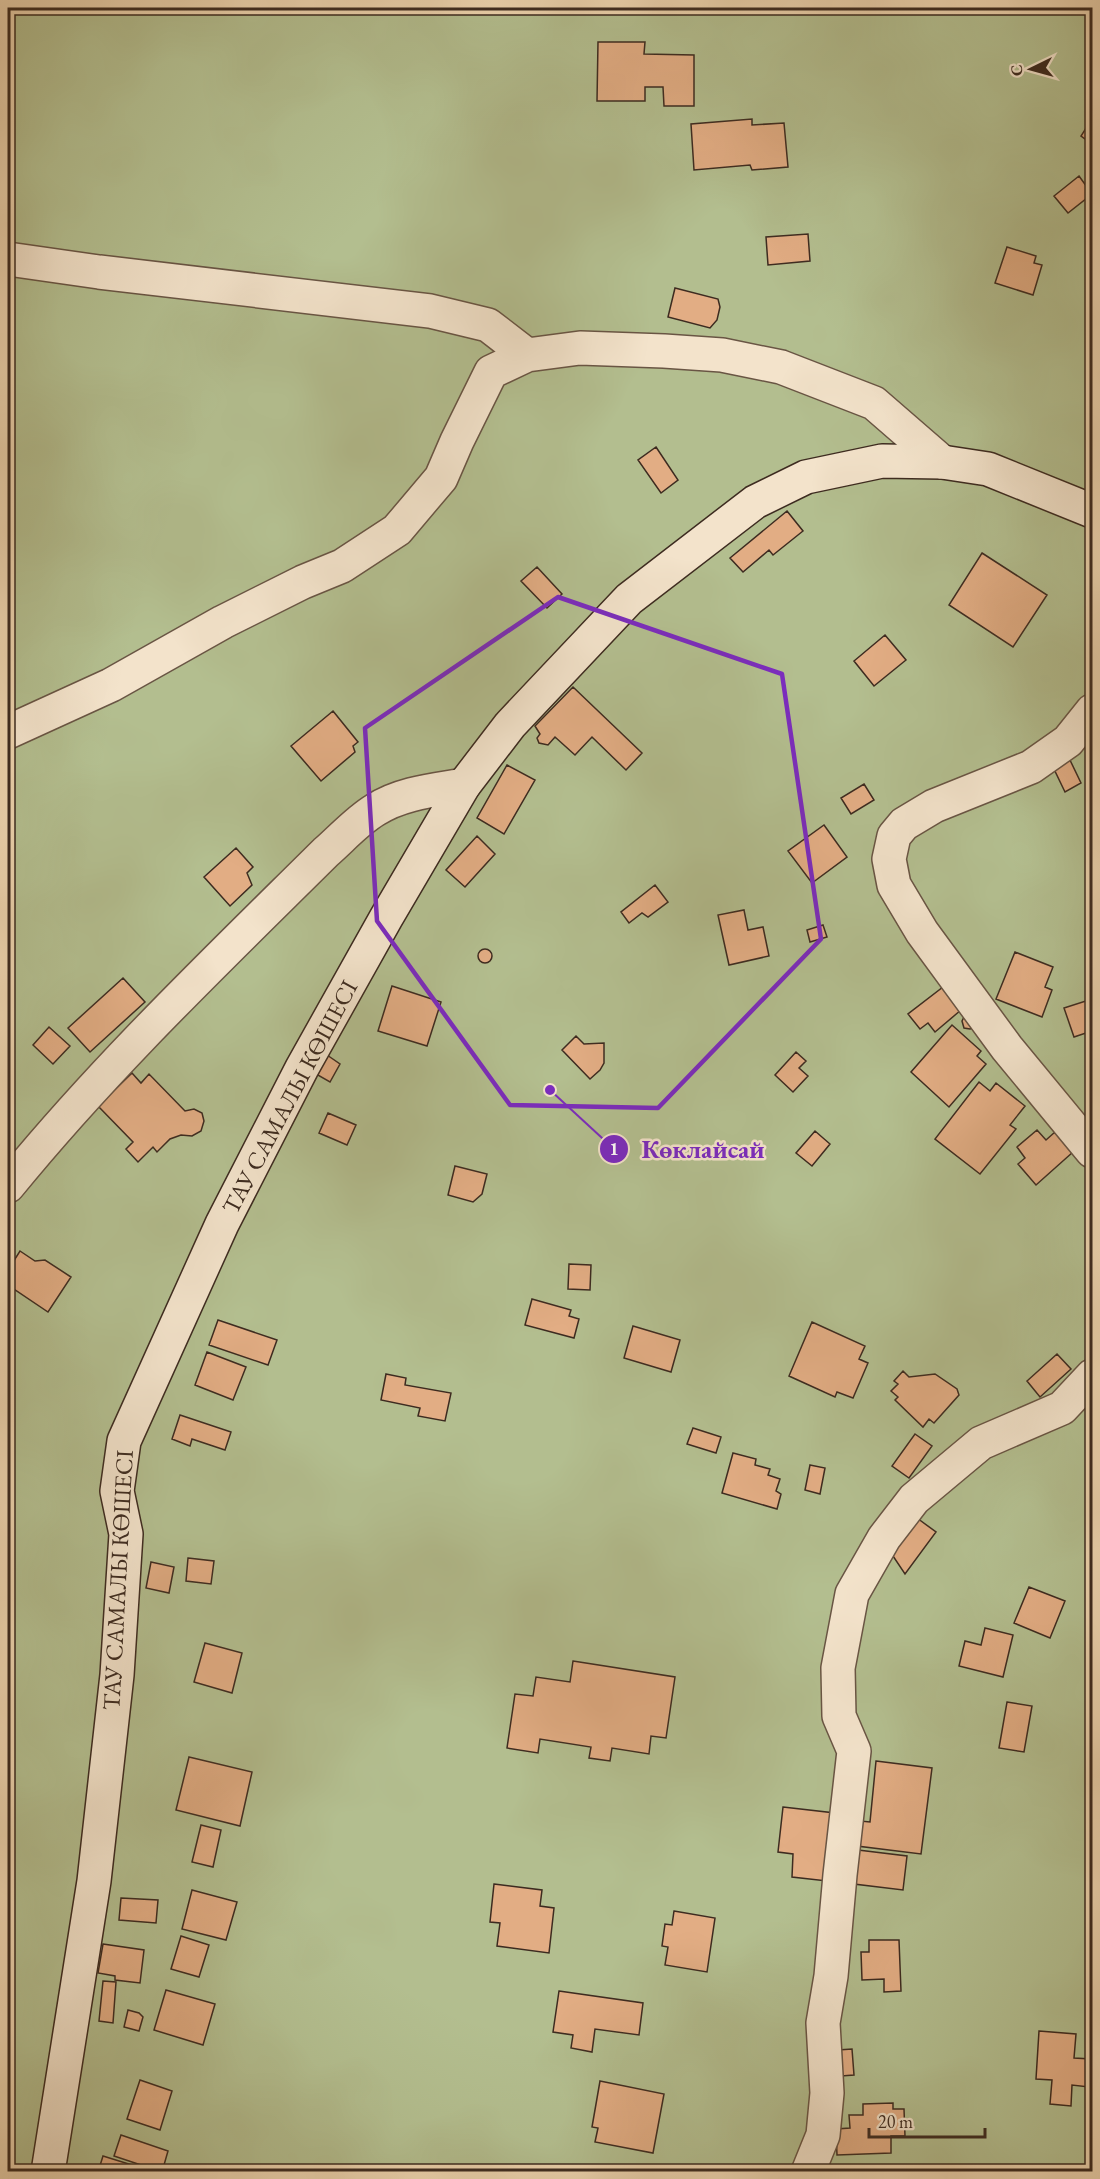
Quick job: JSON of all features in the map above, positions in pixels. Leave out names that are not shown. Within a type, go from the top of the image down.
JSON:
[{"type":"street","points":[[8,259],[430,311],[488,325],[527,355]]},
{"type":"street","points":[[8,732],[111,685],[224,622],[303,582],[342,566],[397,530],[441,478],[491,372],[527,355],[580,348],[664,351],[723,355],[781,367],[874,403],[942,462]]},
{"type":"street","name":"ТАУ САМАЛЫ КӨШЕСІ","points":[[48,2172],[94,1881],[117,1675],[126,1534],[117,1491],[124,1441],[222,1224],[302,1068],[464,785],[510,725],[629,599],[755,502],[806,477],[882,461],[942,462],[988,469],[1092,511]]},
{"type":"street","points":[[1092,711],[1068,741],[1031,766],[934,806],[904,824],[894,836],[889,859],[894,885],[922,932],[1007,1048],[1092,1151]]},
{"type":"street","points":[[8,1186],[46,1140],[121,1058],[317,860],[353,827],[376,809],[409,795],[464,785]]},
{"type":"street","points":[[816,2170],[826,2103],[823,2022],[831,1976],[854,1751],[839,1716],[838,1668],[852,1594],[884,1538],[914,1499],[981,1443],[1062,1408],[1092,1376]]},
{"type":"highlighted area","points":[[558,597],[782,674],[821,939],[658,1108],[510,1105],[377,921],[365,728]]},
{"type":"green space","points":[[8,8],[1092,8],[1092,2171],[8,2171]]},
{"type":"building","points":[[598,42],[645,42],[644,54],[694,55],[694,106],[664,106],[663,87],[645,87],[645,101],[597,101]]},
{"type":"building","points":[[752,119],[752,125],[784,123],[788,167],[752,170],[750,165],[694,170],[691,124]]},
{"type":"building","points":[[1088,125],[1092,128],[1092,144],[1081,136]]},
{"type":"building","points":[[1079,176],[1092,194],[1068,213],[1054,196]]},
{"type":"building","points":[[808,234],[810,261],[768,265],[766,237]]},
{"type":"building","points":[[1007,247],[1036,256],[1034,263],[1042,265],[1033,295],[995,283]]},
{"type":"building","points":[[675,288],[718,299],[720,307],[717,320],[710,328],[668,317]]},
{"type":"building","points":[[656,447],[678,480],[661,493],[638,460]]},
{"type":"building","points":[[787,511],[803,531],[773,555],[769,550],[743,572],[730,558]]},
{"type":"building","points":[[982,553],[1047,595],[1013,647],[949,605]]},
{"type":"building","points":[[537,567],[562,594],[547,608],[521,581]]},
{"type":"building","points":[[885,635],[906,660],[874,686],[854,661]]},
{"type":"building","points":[[573,687],[642,753],[626,770],[592,737],[575,755],[555,737],[548,745],[539,743],[537,738],[540,734],[535,726]]},
{"type":"building","points":[[333,711],[358,742],[353,746],[355,752],[321,781],[291,746]]},
{"type":"building","points":[[1069,758],[1081,783],[1065,792],[1053,767]]},
{"type":"building","points":[[507,765],[535,780],[504,834],[477,818]]},
{"type":"building","points":[[864,784],[874,800],[851,814],[841,798]]},
{"type":"building","points":[[824,825],[847,857],[812,883],[788,851]]},
{"type":"building","points":[[477,836],[495,854],[465,887],[446,870]]},
{"type":"building","points":[[236,848],[253,867],[247,873],[252,885],[230,906],[204,877]]},
{"type":"building","points":[[655,885],[668,902],[648,917],[642,913],[629,923],[621,912]]},
{"type":"building","points":[[744,910],[748,930],[763,927],[769,956],[729,965],[718,915]]},
{"type":"building","points":[[823,925],[827,937],[810,942],[807,930]]},
{"type":"building","points":[[482,949],[488,949],[492,956],[488,963],[482,963],[478,959],[478,953]]},
{"type":"building","points":[[1015,952],[1053,967],[1045,987],[1052,990],[1042,1017],[996,999]]},
{"type":"building","points":[[123,978],[145,1002],[90,1052],[68,1028]]},
{"type":"building","points":[[392,986],[441,1002],[427,1046],[378,1031]]},
{"type":"building","points":[[943,987],[961,1010],[935,1032],[928,1023],[920,1029],[908,1014]]},
{"type":"building","points":[[1092,999],[1092,1031],[1074,1037],[1064,1008]]},
{"type":"building","points":[[964,1017],[975,1027],[964,1028],[962,1021]]},
{"type":"building","points":[[952,1025],[981,1051],[977,1056],[986,1064],[949,1107],[911,1072]]},
{"type":"building","points":[[49,1027],[70,1046],[53,1064],[33,1045]]},
{"type":"building","points":[[576,1036],[584,1044],[604,1043],[604,1063],[590,1079],[562,1050]]},
{"type":"building","points":[[796,1052],[806,1061],[799,1068],[808,1076],[793,1092],[775,1075]]},
{"type":"building","points":[[327,1055],[340,1064],[330,1082],[316,1074]]},
{"type":"building","points":[[132,1073],[141,1083],[149,1074],[185,1111],[194,1109],[202,1113],[204,1121],[201,1131],[192,1136],[181,1135],[170,1139],[157,1152],[153,1147],[138,1162],[126,1149],[133,1142],[98,1106]]},
{"type":"building","points":[[979,1082],[990,1091],[996,1083],[1025,1106],[1010,1125],[1016,1129],[980,1174],[935,1139]]},
{"type":"building","points":[[328,1113],[356,1125],[347,1145],[319,1133]]},
{"type":"building","points":[[1037,1130],[1046,1140],[1055,1132],[1073,1152],[1036,1185],[1018,1164],[1025,1158],[1017,1147]]},
{"type":"building","points":[[815,1131],[830,1144],[812,1166],[796,1153]]},
{"type":"building","points":[[455,1166],[487,1174],[482,1194],[473,1202],[448,1195]]},
{"type":"building","points":[[20,1251],[35,1261],[45,1260],[71,1277],[48,1312],[8,1285],[8,1270]]},
{"type":"building","points":[[569,1264],[591,1265],[590,1290],[568,1289]]},
{"type":"building","points":[[532,1299],[571,1310],[569,1316],[579,1319],[574,1338],[525,1325]]},
{"type":"building","points":[[218,1320],[277,1340],[268,1365],[209,1345]]},
{"type":"building","points":[[812,1322],[865,1346],[859,1359],[868,1363],[853,1398],[837,1392],[835,1397],[789,1376]]},
{"type":"building","points":[[633,1326],[680,1340],[671,1372],[624,1358]]},
{"type":"building","points":[[207,1352],[246,1367],[233,1400],[195,1385]]},
{"type":"building","points":[[1057,1354],[1071,1369],[1040,1397],[1027,1381]]},
{"type":"building","points":[[903,1371],[909,1377],[935,1374],[957,1389],[959,1395],[934,1423],[929,1419],[923,1427],[895,1400],[898,1397],[891,1391],[898,1384],[894,1381]]},
{"type":"building","points":[[386,1374],[406,1378],[405,1385],[451,1393],[445,1421],[418,1416],[420,1408],[381,1400]]},
{"type":"building","points":[[180,1415],[231,1432],[225,1450],[192,1439],[190,1446],[172,1439]]},
{"type":"building","points":[[693,1428],[721,1437],[716,1453],[687,1444]]},
{"type":"building","points":[[915,1434],[932,1446],[909,1478],[892,1466]]},
{"type":"building","points":[[733,1453],[756,1459],[755,1465],[770,1469],[768,1475],[780,1479],[776,1491],[781,1494],[777,1509],[722,1493]]},
{"type":"building","points":[[810,1465],[825,1468],[820,1494],[805,1490]]},
{"type":"building","points":[[917,1518],[936,1532],[905,1574],[891,1553]]},
{"type":"building","points":[[188,1558],[214,1561],[211,1584],[186,1581]]},
{"type":"building","points":[[151,1562],[174,1567],[169,1593],[146,1588]]},
{"type":"building","points":[[1029,1587],[1065,1601],[1050,1638],[1014,1623]]},
{"type":"building","points":[[985,1628],[1013,1635],[1003,1677],[959,1666],[965,1641],[981,1645]]},
{"type":"building","points":[[205,1643],[242,1653],[232,1693],[194,1682]]},
{"type":"building","points":[[573,1661],[675,1677],[666,1738],[651,1736],[649,1754],[612,1748],[610,1761],[589,1758],[591,1747],[540,1739],[538,1753],[507,1748],[515,1694],[533,1696],[536,1677],[570,1682]]},
{"type":"building","points":[[1007,1702],[1032,1706],[1024,1752],[999,1748]]},
{"type":"building","points":[[189,1757],[252,1772],[240,1826],[176,1810]]},
{"type":"building","points":[[876,1761],[932,1768],[921,1854],[857,1846],[860,1821],[870,1822]]},
{"type":"building","points":[[783,1807],[835,1813],[827,1881],[792,1877],[793,1854],[778,1852]]},
{"type":"building","points":[[201,1825],[221,1830],[213,1867],[192,1862]]},
{"type":"building","points":[[858,1850],[907,1856],[903,1890],[854,1884]]},
{"type":"building","points":[[494,1884],[542,1890],[540,1906],[554,1908],[549,1953],[497,1946],[500,1923],[490,1922]]},
{"type":"building","points":[[192,1890],[237,1902],[226,1940],[182,1929]]},
{"type":"building","points":[[121,1898],[158,1900],[156,1923],[119,1920]]},
{"type":"building","points":[[674,1911],[715,1918],[707,1972],[665,1965],[668,1947],[662,1946],[665,1924],[672,1925]]},
{"type":"building","points":[[181,1936],[209,1945],[199,1977],[171,1969]]},
{"type":"building","points":[[869,1940],[899,1940],[901,1991],[884,1992],[884,1979],[862,1980],[861,1952],[869,1952]]},
{"type":"building","points":[[103,1944],[144,1950],[140,1983],[115,1980],[115,1976],[98,1973]]},
{"type":"building","points":[[103,1981],[116,1982],[113,2023],[99,2021]]},
{"type":"building","points":[[166,1990],[215,2004],[203,2045],[154,2030]]},
{"type":"building","points":[[559,1991],[643,2003],[639,2035],[595,2029],[592,2052],[571,2048],[573,2035],[553,2032]]},
{"type":"building","points":[[128,2010],[139,2013],[143,2017],[139,2031],[124,2027]]},
{"type":"building","points":[[1039,2031],[1076,2034],[1074,2058],[1091,2059],[1089,2087],[1072,2085],[1071,2106],[1050,2104],[1052,2080],[1036,2079]]},
{"type":"building","points":[[852,2049],[854,2075],[841,2076],[838,2050]]},
{"type":"building","points":[[140,2080],[172,2091],[160,2130],[127,2119]]},
{"type":"building","points":[[600,2081],[664,2094],[653,2153],[595,2142],[598,2128],[592,2127]]},
{"type":"building","points":[[893,2103],[893,2109],[904,2109],[905,2136],[891,2136],[891,2153],[837,2155],[836,2129],[850,2128],[849,2115],[863,2115],[863,2104]]},
{"type":"building","points":[[121,2135],[168,2151],[162,2172],[114,2156]]},
{"type":"building","points":[[103,2156],[132,2165],[130,2172],[98,2172]]},
{"type":"place","name":"Көклайсай","points":[[550,1090]]}]
